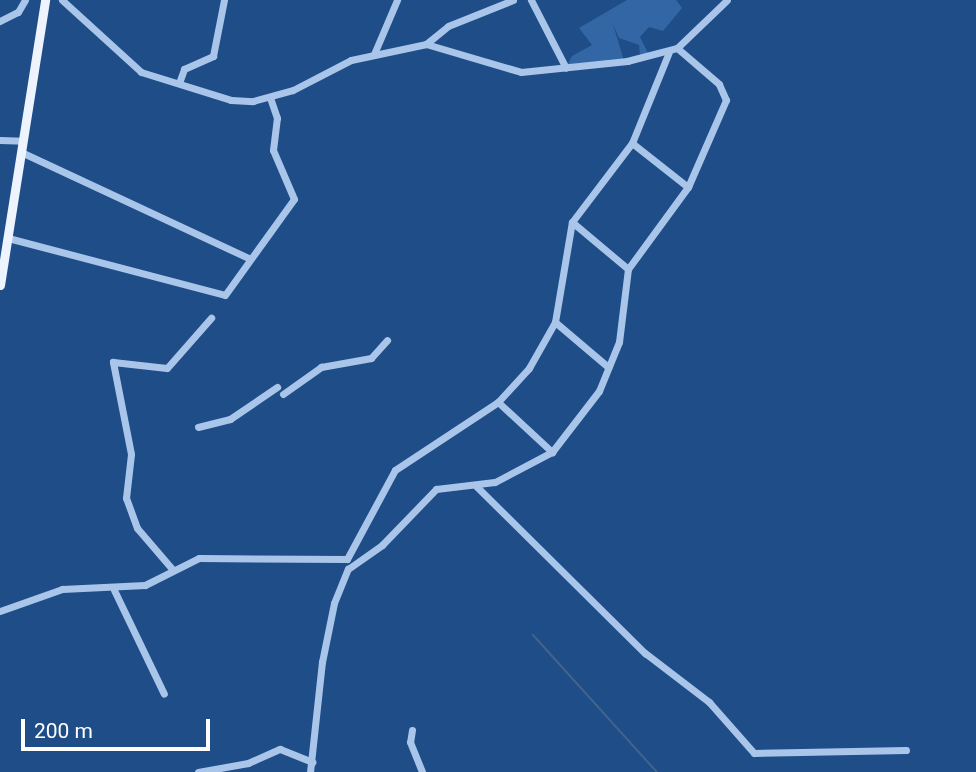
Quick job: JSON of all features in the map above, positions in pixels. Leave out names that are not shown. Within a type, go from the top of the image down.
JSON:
[{"type":"main road","points":[[0,285],[44,0]]},
{"type":"street","points":[[0,21],[18,12],[25,0]]},
{"type":"street","points":[[62,0],[141,72],[231,100],[270,98],[374,54],[426,44],[448,26],[513,0]]},
{"type":"street","points":[[179,83],[184,69],[213,56],[224,0]]},
{"type":"street","points":[[374,54],[397,0]]},
{"type":"street","points":[[531,0],[566,68]]},
{"type":"street","points":[[0,611],[62,589],[114,590],[145,585],[199,558],[346,559],[395,470],[498,402],[529,368],[555,322],[572,222],[632,143],[673,50],[727,0]]},
{"type":"street","points":[[310,772],[323,662],[334,603],[348,569],[382,545],[436,489],[476,486],[510,477],[552,452],[574,430],[619,342],[628,269],[688,187],[726,95],[673,50],[566,68],[505,69],[426,44]]},
{"type":"street","points":[[8,238],[225,295],[294,199],[273,150],[277,118],[270,98]]},
{"type":"street","points":[[0,140],[23,141]]},
{"type":"street","points":[[632,143],[688,187]]},
{"type":"street","points":[[21,152],[250,258]]},
{"type":"street","points":[[572,222],[628,269]]},
{"type":"street","points":[[173,570],[133,522],[126,498],[131,454],[113,362],[167,368],[211,318]]},
{"type":"street","points":[[555,322],[608,367]]},
{"type":"street","points":[[198,428],[230,419],[321,367],[371,358],[387,340]]},
{"type":"street","points":[[498,402],[552,452]]},
{"type":"street","points":[[476,486],[645,653],[709,702],[754,753],[906,751]]},
{"type":"street","points":[[114,590],[164,694]]},
{"type":"street","points":[[412,730],[409,738],[422,772]]},
{"type":"street","points":[[198,772],[248,763],[279,749],[312,762]]},
{"type":"shaded area","points":[[627,0],[676,0],[682,8],[663,31],[649,27],[640,37],[648,53],[640,56],[639,45],[619,38],[613,24],[624,61],[566,68],[572,56],[592,45],[579,28]]},
{"type":"waterway","points":[[533,635],[657,772]]}]
